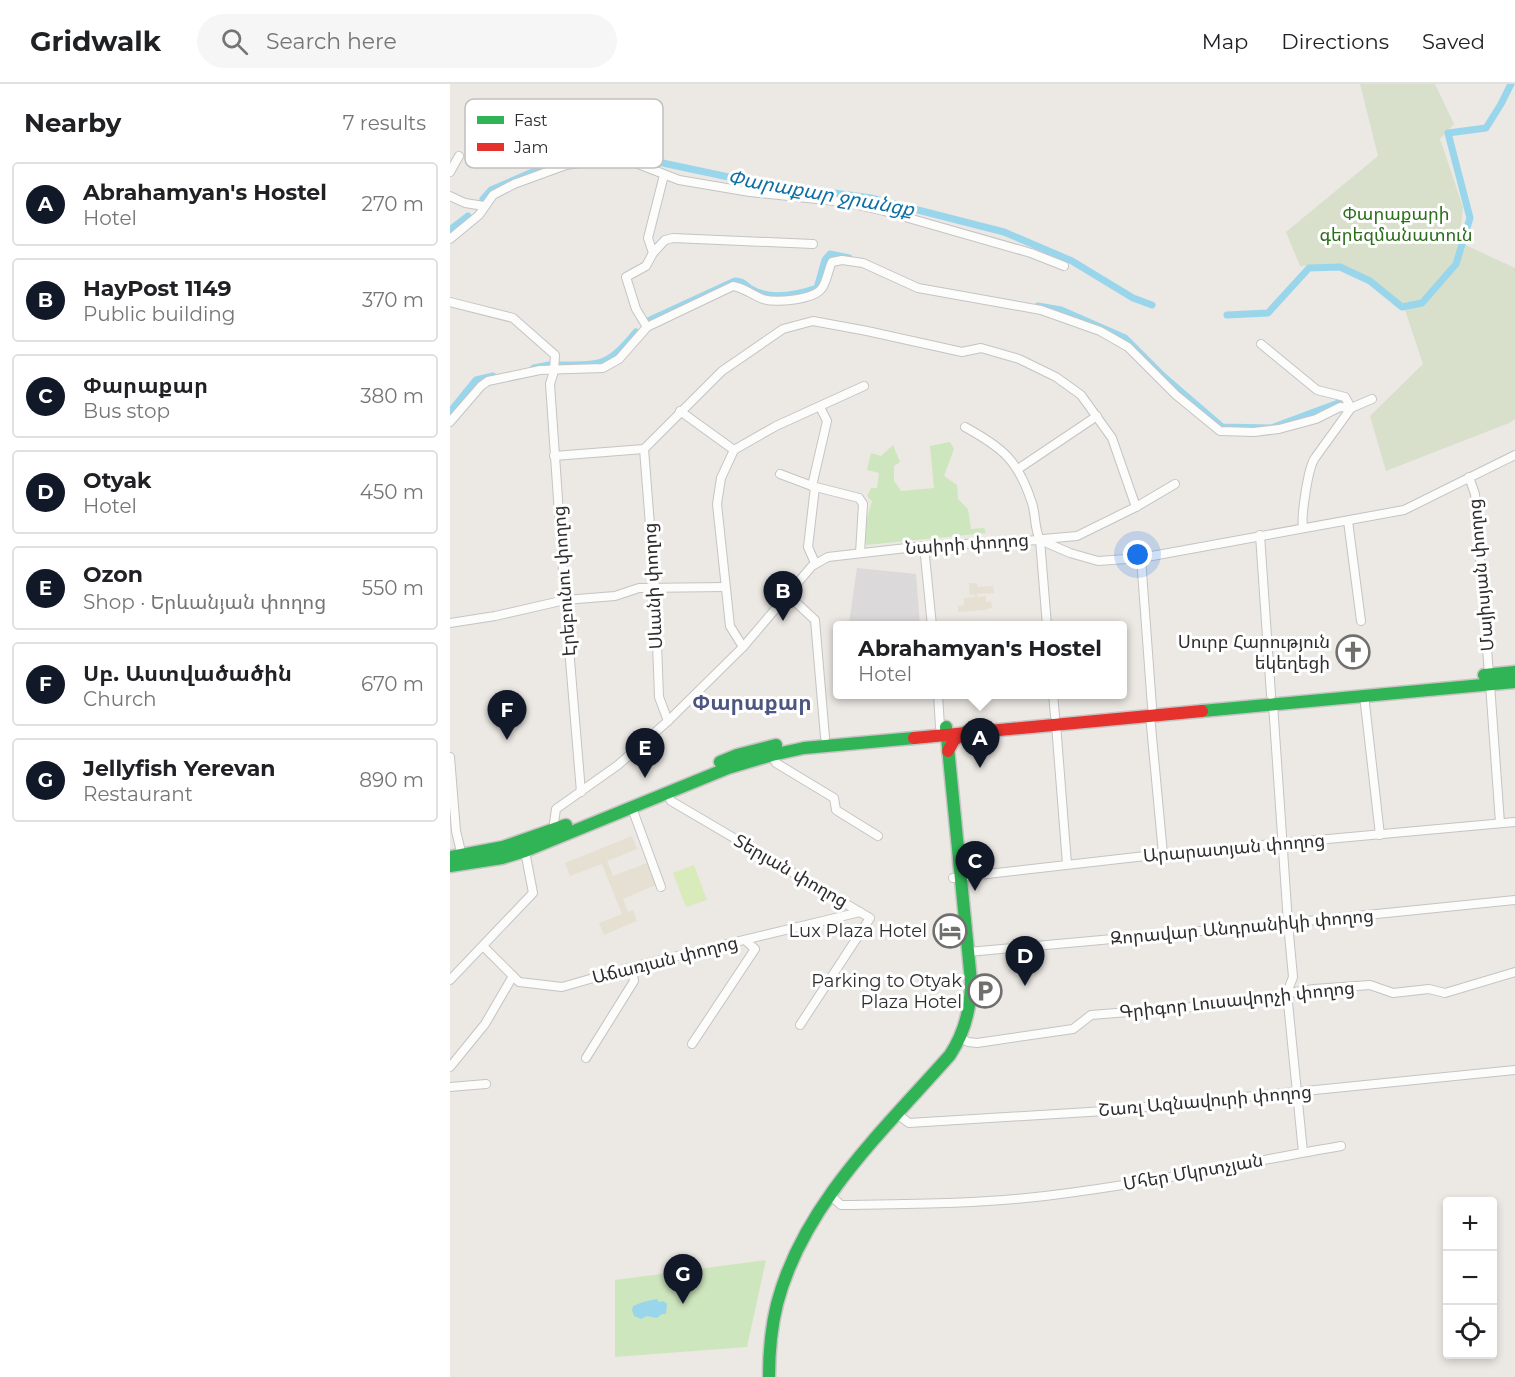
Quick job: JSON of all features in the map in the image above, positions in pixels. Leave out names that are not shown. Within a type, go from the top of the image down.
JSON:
[{"type":"main road","points":[[1272,700],[1364,695],[1490,679],[1515,672]]},
{"type":"main road","points":[[456,857],[503,847],[553,830],[737,755],[790,741],[1056,720],[1490,679],[1515,681]]},
{"type":"main road","points":[[450,867],[502,858],[525,851],[728,768],[772,755],[804,748],[942,728],[966,732],[1056,720]]},
{"type":"main road","points":[[761,1377],[764,1332],[772,1292],[781,1266],[799,1228],[831,1181],[943,1050],[958,1023],[964,1005],[948,751],[942,728]]},
{"type":"main road","points":[[769,1377],[772,1328],[782,1285],[802,1238],[830,1196],[897,1114],[950,1056],[968,1021],[971,1001],[968,952],[957,878],[942,728]]},
{"type":"main road","points":[[948,751],[954,740],[966,732]]},
{"type":"street","points":[[450,172],[459,156]]},
{"type":"street","points":[[450,239],[478,215],[493,195],[514,184],[558,168]]},
{"type":"street","points":[[648,168],[664,175],[750,192],[845,202],[884,211],[1031,253],[1064,266]]},
{"type":"street","points":[[653,253],[648,238],[664,175]]},
{"type":"street","points":[[450,196],[465,203],[484,206]]},
{"type":"street","points":[[647,327],[636,309],[626,277],[646,266],[653,253],[665,240],[673,238],[813,244]]},
{"type":"street","points":[[450,422],[488,381],[540,370],[603,368],[619,359],[647,327],[733,286],[743,288],[766,300],[798,299],[817,294],[823,287],[832,262],[842,260],[863,263],[918,288],[1041,310],[1100,331],[1128,347],[1176,395],[1220,431],[1254,432],[1279,429],[1316,419],[1340,407],[1351,408],[1372,399]]},
{"type":"street","points":[[450,302],[513,318],[555,355],[554,371]]},
{"type":"street","points":[[554,456],[644,449],[722,371],[783,329],[813,321],[962,352],[981,348],[1019,359],[1056,377],[1080,395],[1112,438],[1136,507]]},
{"type":"street","points":[[1261,344],[1317,390],[1345,397],[1351,408]]},
{"type":"street","name":"Էրեբունու փողոց","points":[[554,371],[550,384],[554,456],[581,792]]},
{"type":"street","points":[[743,647],[729,626],[717,504],[721,478],[734,450],[776,426],[864,386]]},
{"type":"street","points":[[553,830],[555,811],[618,765],[668,721],[743,647],[815,563],[808,547],[813,486],[827,421],[820,407]]},
{"type":"street","points":[[1303,527],[1301,516],[1313,459],[1351,408]]},
{"type":"street","points":[[680,411],[734,450]]},
{"type":"street","points":[[1018,469],[1097,416]]},
{"type":"street","points":[[965,427],[994,443],[1018,469],[1032,505],[1036,532],[1040,540],[1047,621]]},
{"type":"street","name":"Սևանի փողոց","points":[[644,449],[655,589],[659,697],[668,721]]},
{"type":"street","name":"Նաիրի փողոց","points":[[815,563],[828,557],[924,546],[1040,540],[1070,553],[1098,561],[1141,558],[1404,510],[1515,455]]},
{"type":"street","points":[[780,474],[813,486],[859,498],[863,504],[860,553]]},
{"type":"street","name":"Մայիսյան փողոց","points":[[1469,477],[1475,494],[1500,823]]},
{"type":"street","points":[[1040,540],[1077,536],[1136,507],[1175,484]]},
{"type":"street","points":[[1348,521],[1361,621]]},
{"type":"street","points":[[1260,535],[1293,976],[1287,993],[1303,1152]]},
{"type":"street","points":[[924,546],[932,621]]},
{"type":"street","points":[[1141,558],[1163,854]]},
{"type":"street","points":[[450,623],[495,616],[565,600],[615,596],[639,588],[725,587]]},
{"type":"street","points":[[788,595],[815,620],[825,737]]},
{"type":"street","points":[[1364,695],[1380,835]]},
{"type":"street","points":[[939,699],[942,728]]},
{"type":"street","points":[[1054,699],[1067,864]]},
{"type":"street","points":[[772,755],[776,763],[834,798],[836,810],[878,836]]},
{"type":"street","points":[[450,757],[456,857]]},
{"type":"street","name":"Տերյան փողոց","points":[[667,793],[671,801],[870,918],[800,1025]]},
{"type":"street","points":[[632,808],[661,887]]},
{"type":"street","name":"Արարատյան փողոց","points":[[957,878],[1163,854],[1515,822]]},
{"type":"street","points":[[450,980],[533,894],[525,851]]},
{"type":"street","name":"Զորավար Անդրանիկի փողոց","points":[[968,952],[1515,900]]},
{"type":"street","name":"Աճառյան փողոց","points":[[483,946],[519,982],[562,987],[632,967],[860,912]]},
{"type":"street","points":[[692,1044],[755,949],[745,940]]},
{"type":"street","points":[[586,1058],[634,981],[632,967]]},
{"type":"street","name":"Գրիգոր Լուսավորչի փողոց","points":[[961,1038],[977,1043],[1073,1029],[1091,1016],[1218,1005],[1287,993],[1370,985],[1393,993],[1429,989],[1445,993],[1515,972]]},
{"type":"street","points":[[450,1067],[485,1024],[513,976]]},
{"type":"street","name":"Շառլ Ազնավուրի փողոց","points":[[897,1114],[909,1123],[1105,1111],[1515,1070]]},
{"type":"street","points":[[450,1087],[486,1084]]},
{"type":"street","name":"Մհեր Մկրտչյան","points":[[830,1196],[842,1205],[958,1203],[1045,1196],[1341,1146]]},
{"type":"shaded area","points":[[857,568],[916,574],[920,621],[849,621]]},
{"type":"shaded area","points":[[969,583],[977,583],[978,587],[993,586],[994,593],[977,594],[978,597],[986,596],[986,602],[991,601],[992,608],[958,612],[958,606],[964,605],[964,598],[975,597],[974,594],[970,595]]},
{"type":"shaded area","points":[[632,836],[637,849],[607,861],[613,876],[647,863],[656,885],[623,899],[628,912],[633,910],[637,921],[604,935],[599,923],[622,914],[602,864],[570,876],[565,863]]},
{"type":"green space","name":"Փարաքարի գերեզմանատուն","points":[[1360,84],[1435,84],[1454,124],[1440,139],[1463,207],[1459,242],[1515,268],[1515,419],[1386,471],[1370,416],[1423,364],[1405,310],[1340,264],[1300,266],[1286,232],[1378,156]]},
{"type":"green space","points":[[950,442],[954,449],[944,476],[957,485],[958,499],[968,509],[971,529],[984,528],[986,533],[866,545],[865,525],[872,501],[867,496],[871,488],[877,488],[879,473],[867,470],[871,453],[881,456],[893,445],[900,462],[894,466],[894,481],[901,491],[934,488],[930,446]]},
{"type":"green space","points":[[694,865],[707,900],[686,907],[673,873]]},
{"type":"green space","points":[[766,1260],[747,1347],[615,1357],[615,1280]]},
{"type":"water","points":[[657,1299],[667,1304],[666,1314],[657,1318],[647,1316],[641,1319],[634,1316],[633,1306]]},
{"type":"waterway","name":"Փարաքար ջրանցք","points":[[1227,315],[1268,313],[1309,268],[1340,267],[1370,281],[1402,307],[1422,303],[1456,264],[1470,218],[1448,133],[1486,128],[1511,84]]},
{"type":"waterway","name":"Փարաքար ջրանցք","points":[[663,163],[752,182],[871,198],[1004,232],[1072,261],[1133,298],[1152,305]]},
{"type":"waterway","name":"Փարաքար ջրանցք","points":[[483,199],[491,190],[542,168]]},
{"type":"waterway","name":"Փարաքար ջրանցք","points":[[450,230],[468,216]]},
{"type":"waterway","points":[[648,321],[735,281],[742,282],[751,289],[767,295],[784,296],[809,291],[817,288],[825,260],[830,254],[849,258]]},
{"type":"waterway","points":[[1038,306],[1061,310],[1125,338],[1164,377],[1222,427],[1271,428],[1341,402]]},
{"type":"waterway","points":[[560,365],[586,365],[603,361],[618,352],[636,332]]},
{"type":"waterway","points":[[534,368],[549,365]]},
{"type":"waterway","points":[[450,412],[476,380],[493,376]]},
{"type":"traffic: fast","points":[[1484,675],[1515,672]]},
{"type":"traffic: fast","points":[[1202,711],[1515,682]]},
{"type":"traffic: fast","points":[[769,1377],[771,1340],[777,1304],[789,1268],[806,1233],[848,1170],[950,1055],[960,1038],[966,1020],[971,981],[946,727]]},
{"type":"traffic: fast","points":[[450,866],[502,858],[525,851],[728,768],[772,755],[804,748],[914,738]]},
{"type":"traffic: fast","points":[[720,762],[776,745]]},
{"type":"traffic: fast","points":[[450,857],[503,847],[566,825]]},
{"type":"traffic: jam","points":[[914,738],[1202,711]]},
{"type":"traffic: jam","points":[[948,751],[954,740],[966,732]]},
{"type":"place","name":"HayPost 1149","points":[[783,621]]},
{"type":"place","name":"Սուրբ Հարություն եկեղեցի","points":[[1353,652]]},
{"type":"place","name":"Սբ. Աստվածածին","points":[[507,740]]},
{"type":"place","name":"Abrahamyan's Hostel","points":[[980,768]]},
{"type":"place","name":"Ozon","points":[[645,778]]},
{"type":"place","name":"Փարաքար","points":[[975,891]]},
{"type":"place","name":"Lux Plaza Hotel","points":[[950,931]]},
{"type":"place","name":"Otyak","points":[[1025,986]]},
{"type":"place","name":"Parking to Otyak Plaza Hotel","points":[[985,991]]},
{"type":"place","name":"Jellyfish Yerevan","points":[[683,1304]]},
{"type":"district","name":"Փարաքար","points":[[752,703]]}]
